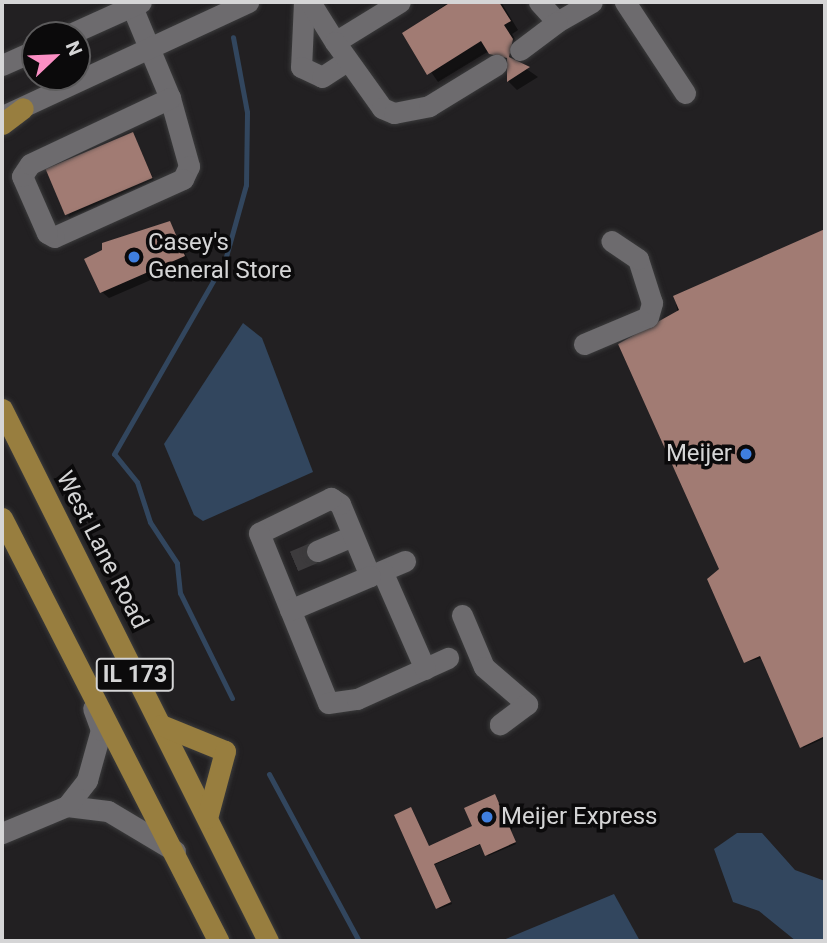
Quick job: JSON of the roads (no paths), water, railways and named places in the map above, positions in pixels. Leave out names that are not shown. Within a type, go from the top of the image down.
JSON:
[{"type":"main road","points":[[2,124],[23,108]]},
{"type":"main road","name":"West Lane Road","points":[[2,408],[268,941]]},
{"type":"main road","name":"IL 173","points":[[2,517],[85,682],[175,851],[218,941]]},
{"type":"main road","points":[[160,725],[225,751],[207,818]]},
{"type":"street","points":[[2,116],[248,2]]},
{"type":"street","points":[[304,2],[301,67],[322,77],[347,61]]},
{"type":"street","points":[[310,2],[347,61],[382,108],[407,114],[496,65]]},
{"type":"street","points":[[335,42],[400,2]]},
{"type":"street","points":[[539,2],[557,22]]},
{"type":"street","points":[[520,50],[557,22],[592,2]]},
{"type":"street","points":[[625,2],[685,93]]},
{"type":"street","points":[[91,24],[134,3],[149,47],[170,98],[190,153],[183,179],[54,237],[47,233],[22,176],[30,164],[170,98]]},
{"type":"street","points":[[2,65],[21,56]]},
{"type":"street","points":[[584,344],[648,317],[652,303],[638,259],[611,242]]},
{"type":"street","points":[[425,669],[376,574],[353,536],[340,504],[331,498],[259,533],[328,703],[357,699],[448,659]]},
{"type":"street","points":[[317,551],[353,536]]},
{"type":"street","points":[[274,569],[294,561]]},
{"type":"street","points":[[290,610],[405,561]]},
{"type":"street","points":[[462,615],[484,667],[527,704],[500,724]]},
{"type":"street","points":[[67,806],[99,756],[101,730],[85,682]]},
{"type":"street","points":[[2,834],[67,806],[108,811],[175,851]]},
{"type":"water","points":[[243,323],[262,338],[313,472],[203,521],[194,515],[164,444]]},
{"type":"water","points":[[737,833],[762,833],[795,870],[825,881],[825,941],[796,941],[759,911],[733,902],[714,849]]},
{"type":"water","points":[[614,894],[640,941],[501,941]]},
{"type":"waterway","points":[[232,698],[180,593],[177,563],[150,522],[137,482],[114,454],[225,260],[246,185],[247,112],[233,37]]},
{"type":"waterway","points":[[269,774],[359,941]]},
{"type":"tunnel","points":[[294,561],[317,551]]},
{"type":"place","name":"Casey's General Store","points":[[134,257]]},
{"type":"place","name":"Meijer","points":[[746,454]]},
{"type":"place","name":"Meijer Express","points":[[487,817]]}]
